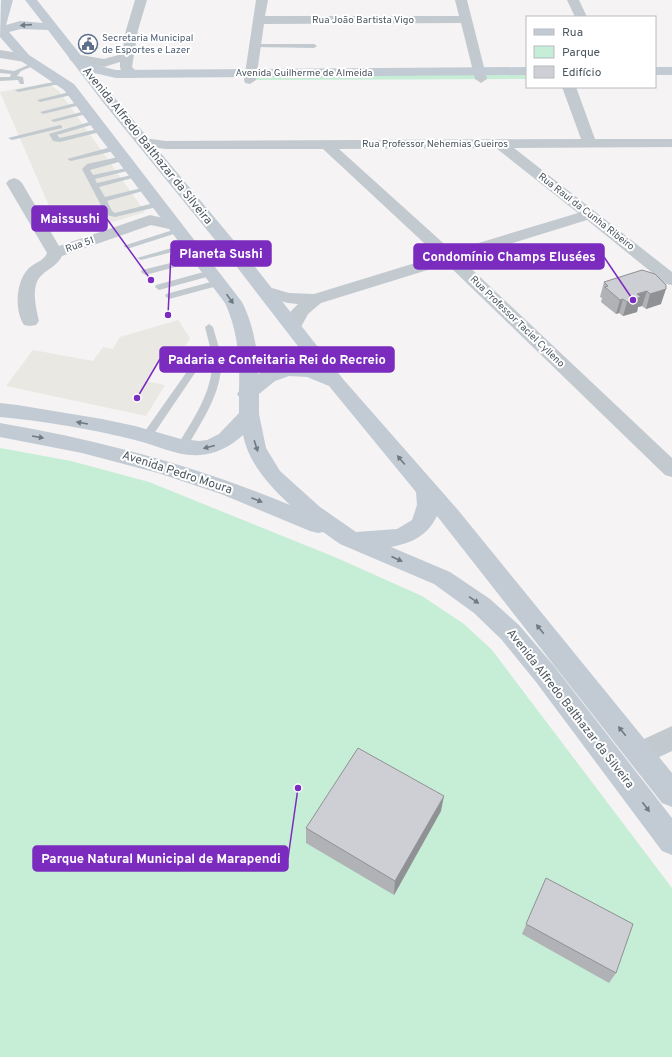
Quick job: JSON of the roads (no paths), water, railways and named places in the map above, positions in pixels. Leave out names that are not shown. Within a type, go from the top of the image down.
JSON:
[{"type":"street","points":[[7,0],[1,28],[20,25],[50,27]]},
{"type":"street","name":"Avenida Alfredo Balthazar da Silveira","points":[[31,0],[50,27],[265,291],[336,383],[426,490],[450,516],[672,794]]},
{"type":"street","points":[[133,74],[126,70],[126,57],[140,0]]},
{"type":"street","points":[[251,77],[261,20],[262,0]]},
{"type":"street","points":[[461,0],[480,76]]},
{"type":"street","points":[[573,0],[581,16]]},
{"type":"street","name":"Rua João Bartista Vigo","points":[[261,20],[465,19]]},
{"type":"street","name":"Avenida Alfredo Balthazar da Silveira","points":[[1,28],[30,61],[63,82],[177,228],[240,316],[249,356],[248,404],[256,449],[273,476],[312,513],[348,538],[442,578],[482,606],[510,632],[545,674],[672,841]]},
{"type":"street","points":[[0,54],[30,61]]},
{"type":"street","points":[[79,62],[104,63],[126,57]]},
{"type":"street","name":"Avenida Guilherme de Almeida","points":[[79,62],[113,74],[251,77],[480,76],[526,79]]},
{"type":"street","points":[[656,71],[672,70]]},
{"type":"street","name":"Avenida Guilherme de Almeida","points":[[480,76],[526,72]]},
{"type":"street","name":"Avenida Guilherme de Almeida","points":[[107,98],[114,88],[131,82],[251,77]]},
{"type":"street","points":[[656,79],[672,78]]},
{"type":"street","points":[[569,88],[590,144]]},
{"type":"street","name":"Rua Professor Nehemias Gueiros","points":[[143,142],[155,145],[670,145]]},
{"type":"street","name":"Rua Professor Taciel Cylleno","points":[[326,144],[451,259],[672,470]]},
{"type":"street","name":"Rua Raul da Cunha Ribeiro","points":[[500,144],[672,280]]},
{"type":"street","points":[[167,172],[172,162],[197,145]]},
{"type":"street","points":[[14,183],[55,253],[54,259],[38,269],[30,278],[26,299],[30,321]]},
{"type":"street","points":[[159,206],[150,220],[177,228]]},
{"type":"street","points":[[293,327],[300,311],[315,300],[451,259],[588,215]]},
{"type":"street","name":"Rua 51","points":[[55,253],[150,220]]},
{"type":"street","points":[[46,237],[116,232]]},
{"type":"street","points":[[265,291],[288,298],[315,300]]},
{"type":"street","name":"Avenida Pedro Moura","points":[[0,410],[52,418],[147,436],[182,446],[201,448],[214,445],[234,433],[258,382],[270,375],[289,370],[310,371],[336,383]]},
{"type":"street","name":"Avenida Pedro Moura","points":[[0,430],[64,441],[146,461],[218,484],[348,538]]},
{"type":"street","points":[[348,538],[389,540],[406,535],[419,527],[427,515],[429,502],[426,490]]},
{"type":"street","points":[[640,754],[672,738]]},
{"type":"lane","points":[[257,46],[314,46]]},
{"type":"lane","points":[[0,80],[14,76],[30,61]]},
{"type":"lane","points":[[0,71],[21,78],[22,82]]},
{"type":"lane","points":[[18,90],[63,82]]},
{"type":"lane","points":[[40,100],[87,114]]},
{"type":"lane","points":[[42,112],[87,114]]},
{"type":"lane","points":[[54,120],[87,114]]},
{"type":"lane","points":[[12,138],[77,123],[87,114]]},
{"type":"lane","points":[[70,159],[126,163]]},
{"type":"lane","points":[[126,163],[88,168],[86,172],[109,213],[115,215],[159,206]]},
{"type":"lane","points":[[90,178],[126,163]]},
{"type":"lane","points":[[94,186],[126,163]]},
{"type":"lane","points":[[102,200],[146,189]]},
{"type":"lane","points":[[127,246],[177,228]]},
{"type":"lane","points":[[141,258],[189,245]]},
{"type":"lane","points":[[145,272],[199,258]]},
{"type":"lane","points":[[159,287],[214,278]]},
{"type":"lane","points":[[169,296],[214,278]]},
{"type":"lane","points":[[182,446],[214,389],[216,358],[209,327]]},
{"type":"lane","points":[[147,436],[190,371],[201,361],[216,358],[249,356]]},
{"type":"place","name":"Secretaria Municipal de Esportes e Lazer","points":[[88,44]]},
{"type":"place","name":"Maissushi","points":[[151,280]]},
{"type":"place","name":"Condomínio Champs Elusées","points":[[633,300]]},
{"type":"place","name":"Planeta Sushi","points":[[168,315]]},
{"type":"place","name":"Padaria e Confeitaria Rei do Recreio","points":[[137,398]]},
{"type":"place","name":"Parque Natural Municipal de Marapendi","points":[[298,788]]}]
